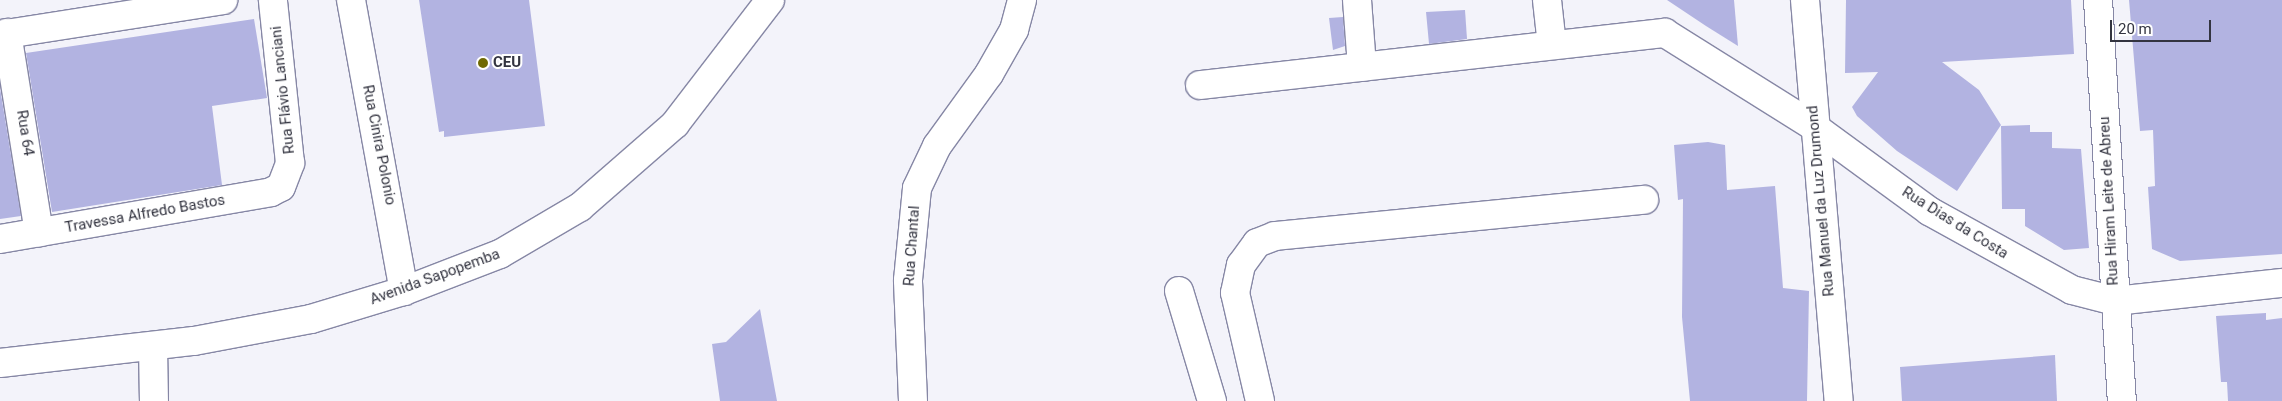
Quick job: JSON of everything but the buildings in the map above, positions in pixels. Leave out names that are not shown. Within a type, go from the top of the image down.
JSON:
[{"type":"street","points":[[3,34],[223,0]]},
{"type":"street","name":"Rua Flávio Lanciani","points":[[273,0],[290,162],[287,180]]},
{"type":"street","name":"Rua Cinira Polonio","points":[[351,0],[404,291]]},
{"type":"street","name":"Avenida Sapopemba","points":[[0,363],[153,346],[310,320],[404,291],[500,254],[580,207],[675,124],[770,0]]},
{"type":"street","name":"Rua Chantal","points":[[913,401],[908,280],[917,188],[937,146],[994,67],[1014,30],[1022,0]]},
{"type":"street","points":[[1357,0],[1362,67]]},
{"type":"street","points":[[1200,85],[1552,45],[1547,0]]},
{"type":"street","name":"Rua Manuel da Luz Drumond","points":[[1805,0],[1813,126],[1839,401]]},
{"type":"street","name":"Rua Hiram Leite de Abreu","points":[[2098,0],[2122,401]]},
{"type":"street","name":"Rua Dias da Costa","points":[[1552,45],[1665,33],[1813,126],[1929,211],[2043,277],[2115,301],[2282,283]]},
{"type":"street","name":"Rua 64","points":[[3,34],[39,232]]},
{"type":"street","name":"Travessa Alfredo Bastos","points":[[0,239],[271,192],[287,180]]},
{"type":"street","points":[[1260,401],[1234,293],[1240,265],[1257,243],[1294,234],[1644,200]]},
{"type":"street","points":[[1179,291],[1212,401]]},
{"type":"street","points":[[153,346],[154,401]]},
{"type":"place","name":"CEU","points":[[483,63]]}]
